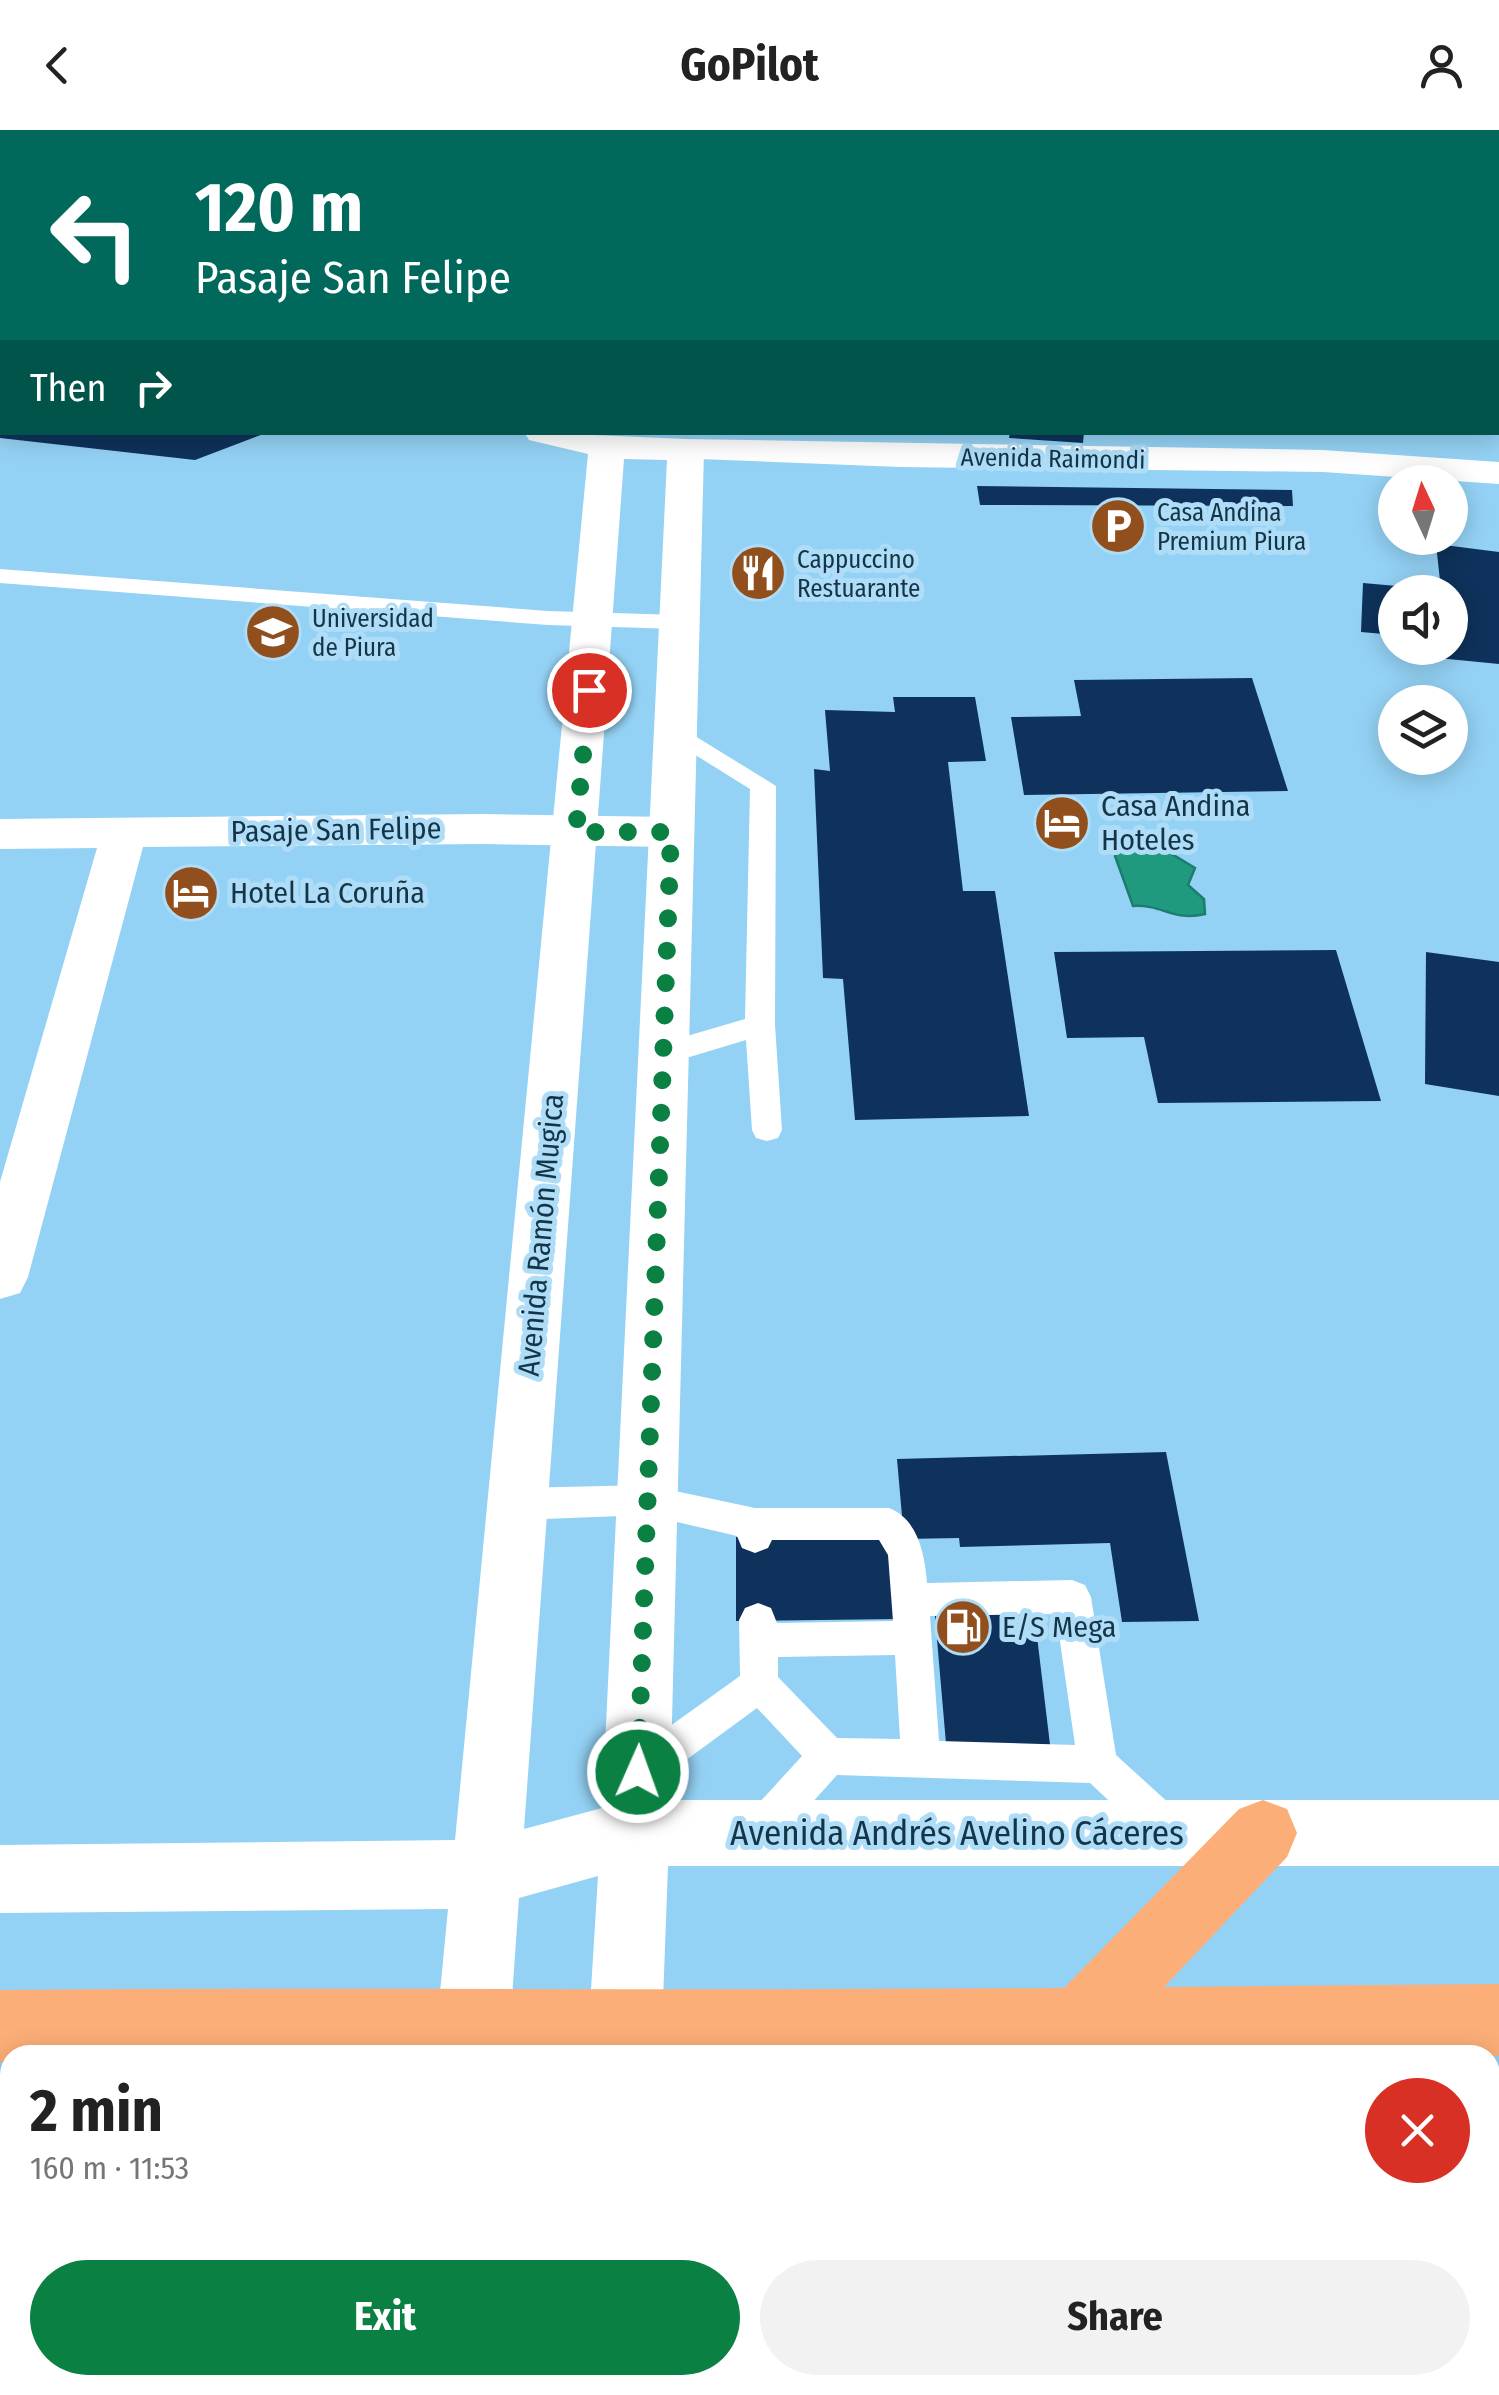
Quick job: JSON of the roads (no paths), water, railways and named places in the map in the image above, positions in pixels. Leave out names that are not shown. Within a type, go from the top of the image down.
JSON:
[{"type":"highway","points":[[1080,2023],[1263,1832]]},
{"type":"highway","points":[[0,2026],[625,2042],[1080,2023],[1499,2020]]},
{"type":"street","name":"Avenida Raimondi","points":[[554,435],[607,448],[1284,460],[1422,465],[1499,474]]},
{"type":"street","name":"Avenida Ramón Mugica","points":[[472,2039],[607,448]]},
{"type":"street","points":[[625,2042],[686,450]]},
{"type":"street","points":[[0,1277],[124,832]]},
{"type":"street","name":"Pasaje San Felipe","points":[[0,834],[671,832]]},
{"type":"street","name":"Avenida Andrés Avelino Cáceres","points":[[0,1879],[485,1874],[635,1803],[758,1833],[1499,1832]]},
{"type":"lane","points":[[0,576],[595,620],[678,622]]},
{"type":"lane","points":[[674,731],[764,786],[760,1024],[767,1130]]},
{"type":"lane","points":[[663,1054],[760,1024]]},
{"type":"lane","points":[[518,1504],[647,1500],[755,1530],[888,1524],[906,1552],[921,1758]]},
{"type":"lane","points":[[1098,1764],[828,1756],[759,1684],[758,1630],[912,1619],[1072,1597],[1098,1764],[1172,1834]]},
{"type":"lane","points":[[635,1803],[759,1684]]},
{"type":"lane","points":[[758,1833],[828,1756]]},
{"type":"place","name":"Casa Andina Premium Piura","points":[[1118,526]]},
{"type":"place","name":"Cappuccino Restuarante","points":[[758,573]]},
{"type":"place","name":"Universidad de Piura","points":[[273,632]]},
{"type":"place","name":"Casa Andina Hoteles","points":[[1062,823]]},
{"type":"place","name":"Hotel La Coruña","points":[[191,893]]},
{"type":"place","name":"E/S Mega","points":[[963,1627]]}]
